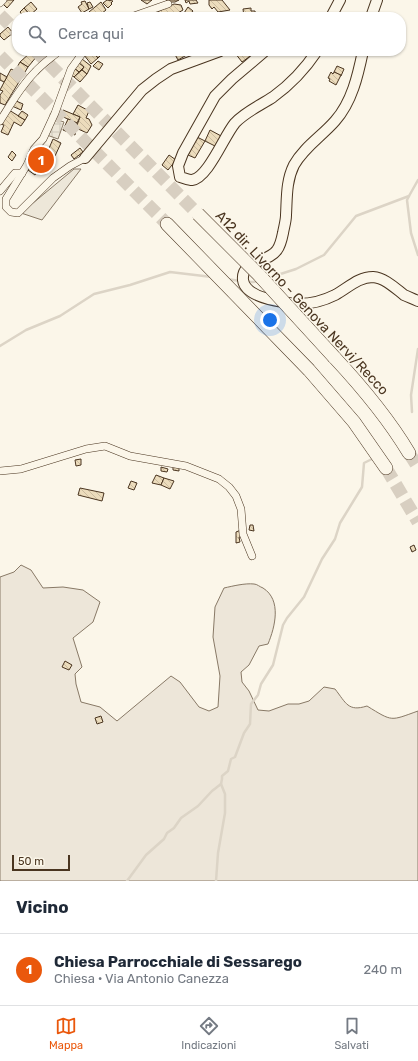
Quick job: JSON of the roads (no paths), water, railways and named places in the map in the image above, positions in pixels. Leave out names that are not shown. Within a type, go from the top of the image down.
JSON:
[{"type":"highway","name":"A12 dir. Livorno - Genova Nervi/Recco","points":[[198,214],[259,275],[361,387],[392,427],[409,453]]},
{"type":"highway","points":[[167,224],[309,370],[354,422],[386,468]]},
{"type":"street","points":[[334,12],[340,0]]},
{"type":"street","points":[[373,12],[378,0]]},
{"type":"street","points":[[145,12],[168,4]]},
{"type":"street","points":[[0,121],[22,86],[53,56]]},
{"type":"street","points":[[81,56],[71,70],[55,113],[43,139],[34,149],[22,174],[6,199],[6,207],[12,212],[15,213],[21,210],[52,178],[85,158],[142,90],[156,78],[171,69],[206,56]]},
{"type":"street","points":[[259,56],[215,96],[183,153],[178,166],[180,177],[192,180],[202,175],[210,164],[227,133],[236,121],[289,84],[304,71],[314,56]]},
{"type":"street","points":[[362,56],[355,83],[346,104],[336,120],[302,153],[294,165],[289,179],[286,196],[286,216],[282,237],[277,250],[264,259],[249,265],[244,272],[243,279],[245,286],[251,292],[272,300],[285,303],[316,303],[336,294],[362,278],[374,277],[388,283],[406,296],[418,302]]},
{"type":"street","points":[[0,191],[15,173],[22,174]]},
{"type":"street","points":[[0,471],[21,469],[86,449],[105,446],[130,456],[186,466],[219,479],[232,491],[241,509],[244,534],[252,556]]},
{"type":"waterway","points":[[268,278],[296,269],[324,255],[356,216],[409,196],[418,180]]},
{"type":"waterway","points":[[409,196],[407,200],[411,233],[418,255]]},
{"type":"waterway","points":[[0,346],[26,330],[60,316],[94,294],[130,285],[170,272],[212,277]]},
{"type":"waterway","points":[[227,279],[240,281]]},
{"type":"waterway","points":[[247,282],[258,281]]},
{"type":"waterway","points":[[412,412],[411,395],[418,349]]},
{"type":"waterway","points":[[216,881],[218,853],[225,813],[225,794],[221,784],[222,776],[228,771],[231,759],[235,757],[244,733],[250,724],[251,704],[258,695],[261,684],[273,665],[283,625],[304,597],[322,559],[335,539],[340,523],[362,487],[364,463],[372,459]]},
{"type":"waterway","points":[[127,881],[146,855],[164,839],[167,833],[174,828],[181,818],[198,806],[221,784]]},
{"type":"tunnel","points":[[0,15],[12,27]]},
{"type":"tunnel","points":[[0,56],[167,224]]},
{"type":"tunnel","points":[[41,56],[198,214]]},
{"type":"tunnel","points":[[409,453],[418,467]]},
{"type":"tunnel","points":[[386,468],[418,522]]},
{"type":"place","name":"Chiesa Parrocchiale di Sessarego","points":[[41,160]]}]
